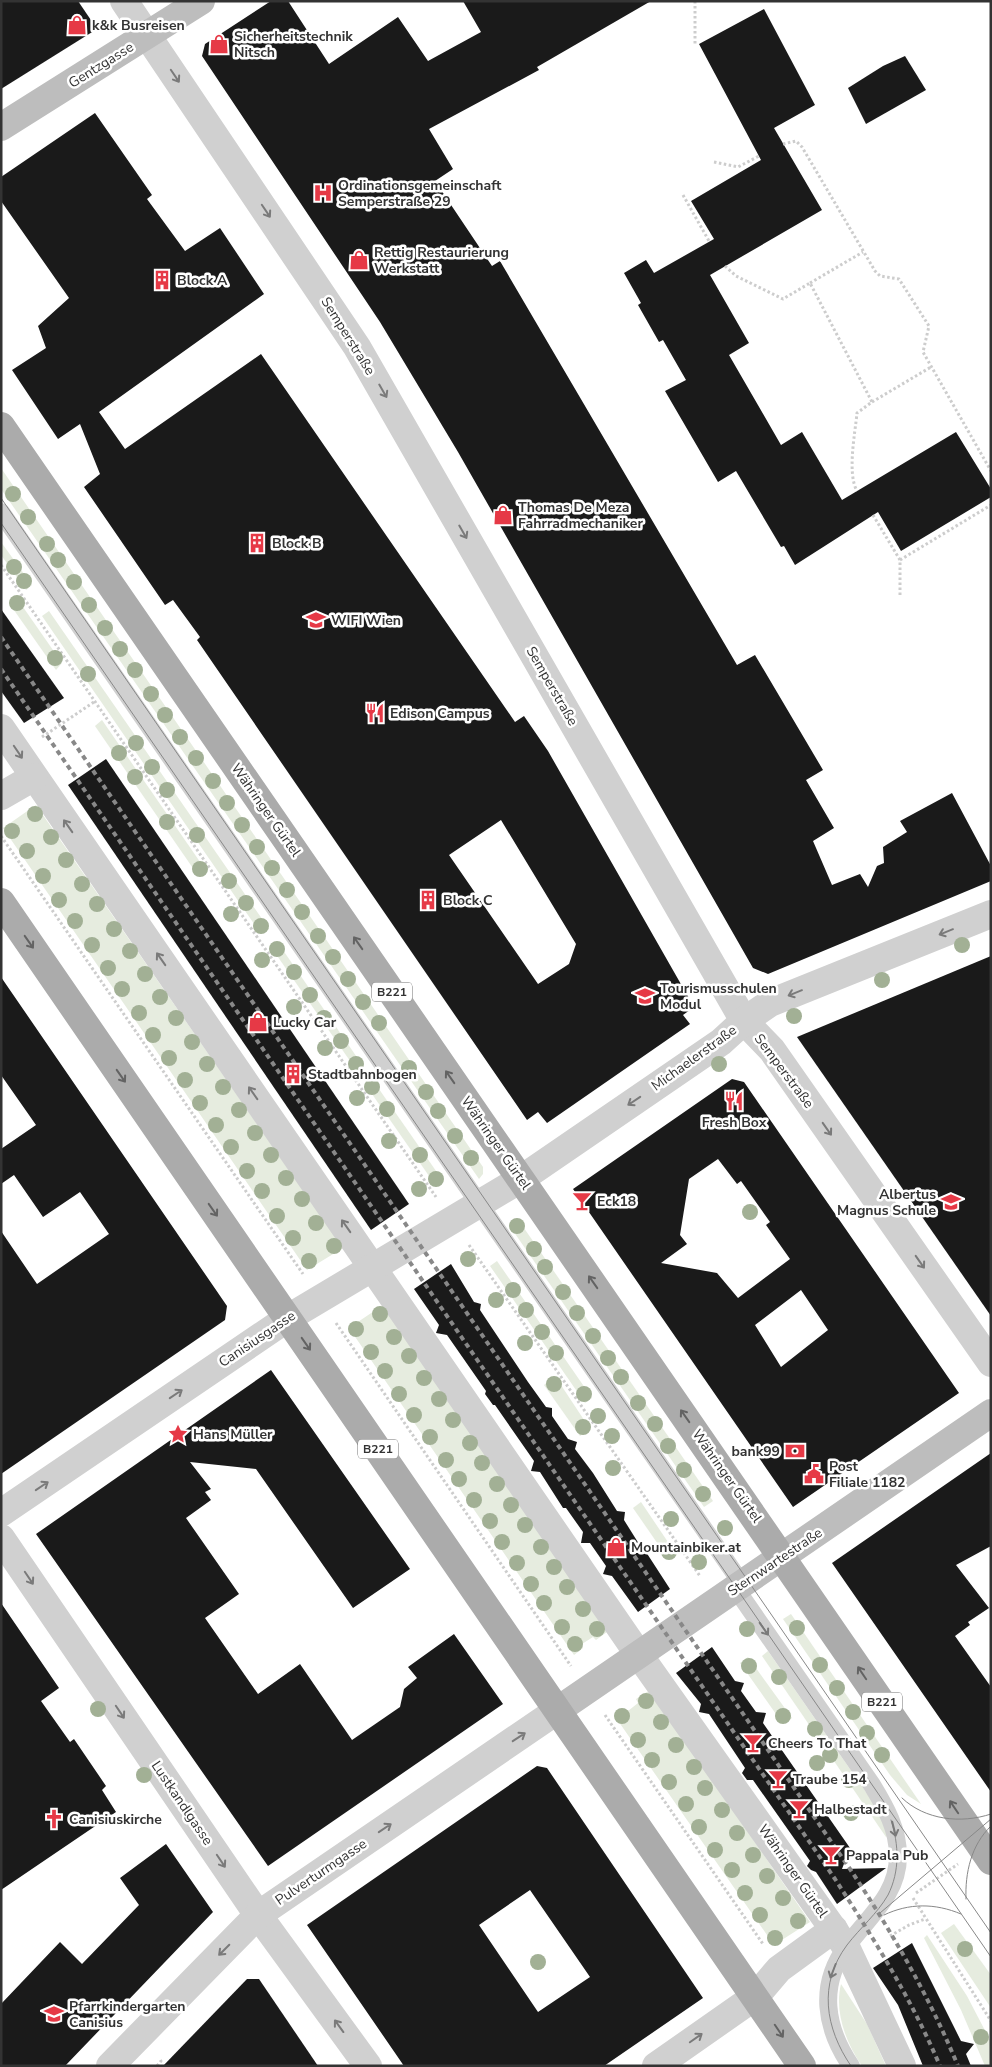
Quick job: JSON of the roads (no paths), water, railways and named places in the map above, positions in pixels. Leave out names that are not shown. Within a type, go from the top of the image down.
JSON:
[{"type":"main road","name":"Währinger Gürtel","points":[[1,426],[782,1557],[988,1850]]},
{"type":"main road","name":"B221","points":[[1,902],[756,1996],[802,2066]]},
{"type":"street","name":"Semperstraße","points":[[124,1],[358,347],[744,1021],[772,1050],[991,1363]]},
{"type":"street","name":"Gentzgasse","points":[[1,127],[201,1]]},
{"type":"street","name":"Währinger Gürtel","points":[[1,728],[374,1266],[639,1655],[840,1938],[902,2066]]},
{"type":"street","points":[[1,796],[34,777]]},
{"type":"street","name":"Michaelerstraße","points":[[521,1179],[721,1042],[744,1021],[770,1003],[991,914]]},
{"type":"street","name":"Canisiusgasse","points":[[1,1513],[319,1298],[521,1179]]},
{"type":"street","name":"Sternwartestraße","points":[[558,1710],[991,1413]]},
{"type":"street","name":"Lustkandlgasse","points":[[1,1538],[258,1915],[368,2066]]},
{"type":"street","name":"Pulverturmgasse","points":[[110,2066],[258,1915],[558,1710]]},
{"type":"street","name":"Währinger Gürtel","points":[[656,2066],[756,1996],[779,1968],[840,1938]]},
{"type":"lane","name":"Währinger Gürtel","points":[[1,512],[478,1205],[732,1591],[872,1785],[891,1819],[897,1844],[896,1868],[884,1901],[840,1938],[831,1976],[827,2003],[832,2032],[851,2066]]},
{"type":"tram line","points":[[1,498],[991,1933]]},
{"type":"tram line","points":[[1,523],[991,1957]]},
{"type":"tram line","points":[[902,1798],[921,1811],[944,1818],[968,1819],[991,1814]]},
{"type":"tram line","points":[[880,1913],[991,1819]]},
{"type":"tram line","points":[[851,2066],[835,2037],[828,2006],[829,1990],[832,1975],[847,1945],[884,1902],[892,1886],[895,1877],[897,1848],[891,1820]]},
{"type":"tram line","points":[[966,1899],[968,1869],[974,1851],[991,1826]]},
{"type":"tram line","points":[[884,1915],[903,1908],[922,1906],[942,1908],[961,1914]]},
{"type":"railway","points":[[1,637],[850,1869],[909,1965],[935,2015],[958,2066]]},
{"type":"railway","points":[[1,669],[835,1879],[892,1970],[940,2066]]},
{"type":"place","name":"k&k Busreisen","points":[[77,25]]},
{"type":"place","name":"Sicherheitstechnik Nitsch","points":[[219,44]]},
{"type":"place","name":"Ordinationsgemeinschaft Semperstraße 29","points":[[323,193]]},
{"type":"place","name":"Rettig Restaurierung Werkstatt","points":[[359,260]]},
{"type":"place","name":"Block A","points":[[162,280]]},
{"type":"place","name":"Thomas De Meza Fahrradmechaniker","points":[[503,515]]},
{"type":"place","name":"Block B","points":[[257,543]]},
{"type":"place","name":"WIFI Wien","points":[[316,620]]},
{"type":"place","name":"Edison Campus","points":[[375,713]]},
{"type":"place","name":"Block C","points":[[428,900]]},
{"type":"place","name":"Tourismusschulen Modul","points":[[645,996]]},
{"type":"place","name":"Lucky Car","points":[[258,1022]]},
{"type":"place","name":"Stadtbahnbogen","points":[[293,1074]]},
{"type":"place","name":"Fresh Box","points":[[734,1101]]},
{"type":"place","name":"Eck18","points":[[582,1201]]},
{"type":"place","name":"Albertus Magnus Schule","points":[[951,1202]]},
{"type":"place","name":"Hans Müller","points":[[178,1434]]},
{"type":"place","name":"bank99","points":[[795,1451]]},
{"type":"place","name":"Post Filiale 1182","points":[[814,1474]]},
{"type":"place","name":"Mountainbiker.at","points":[[616,1547]]},
{"type":"place","name":"Cheers To That","points":[[753,1743]]},
{"type":"place","name":"Traube 154","points":[[778,1779]]},
{"type":"place","name":"Halbestadt","points":[[799,1809]]},
{"type":"place","name":"Canisiuskirche","points":[[54,1819]]},
{"type":"place","name":"Pappala Pub","points":[[831,1855]]},
{"type":"place","name":"Pfarrkindergarten Canisius","points":[[54,2014]]}]
